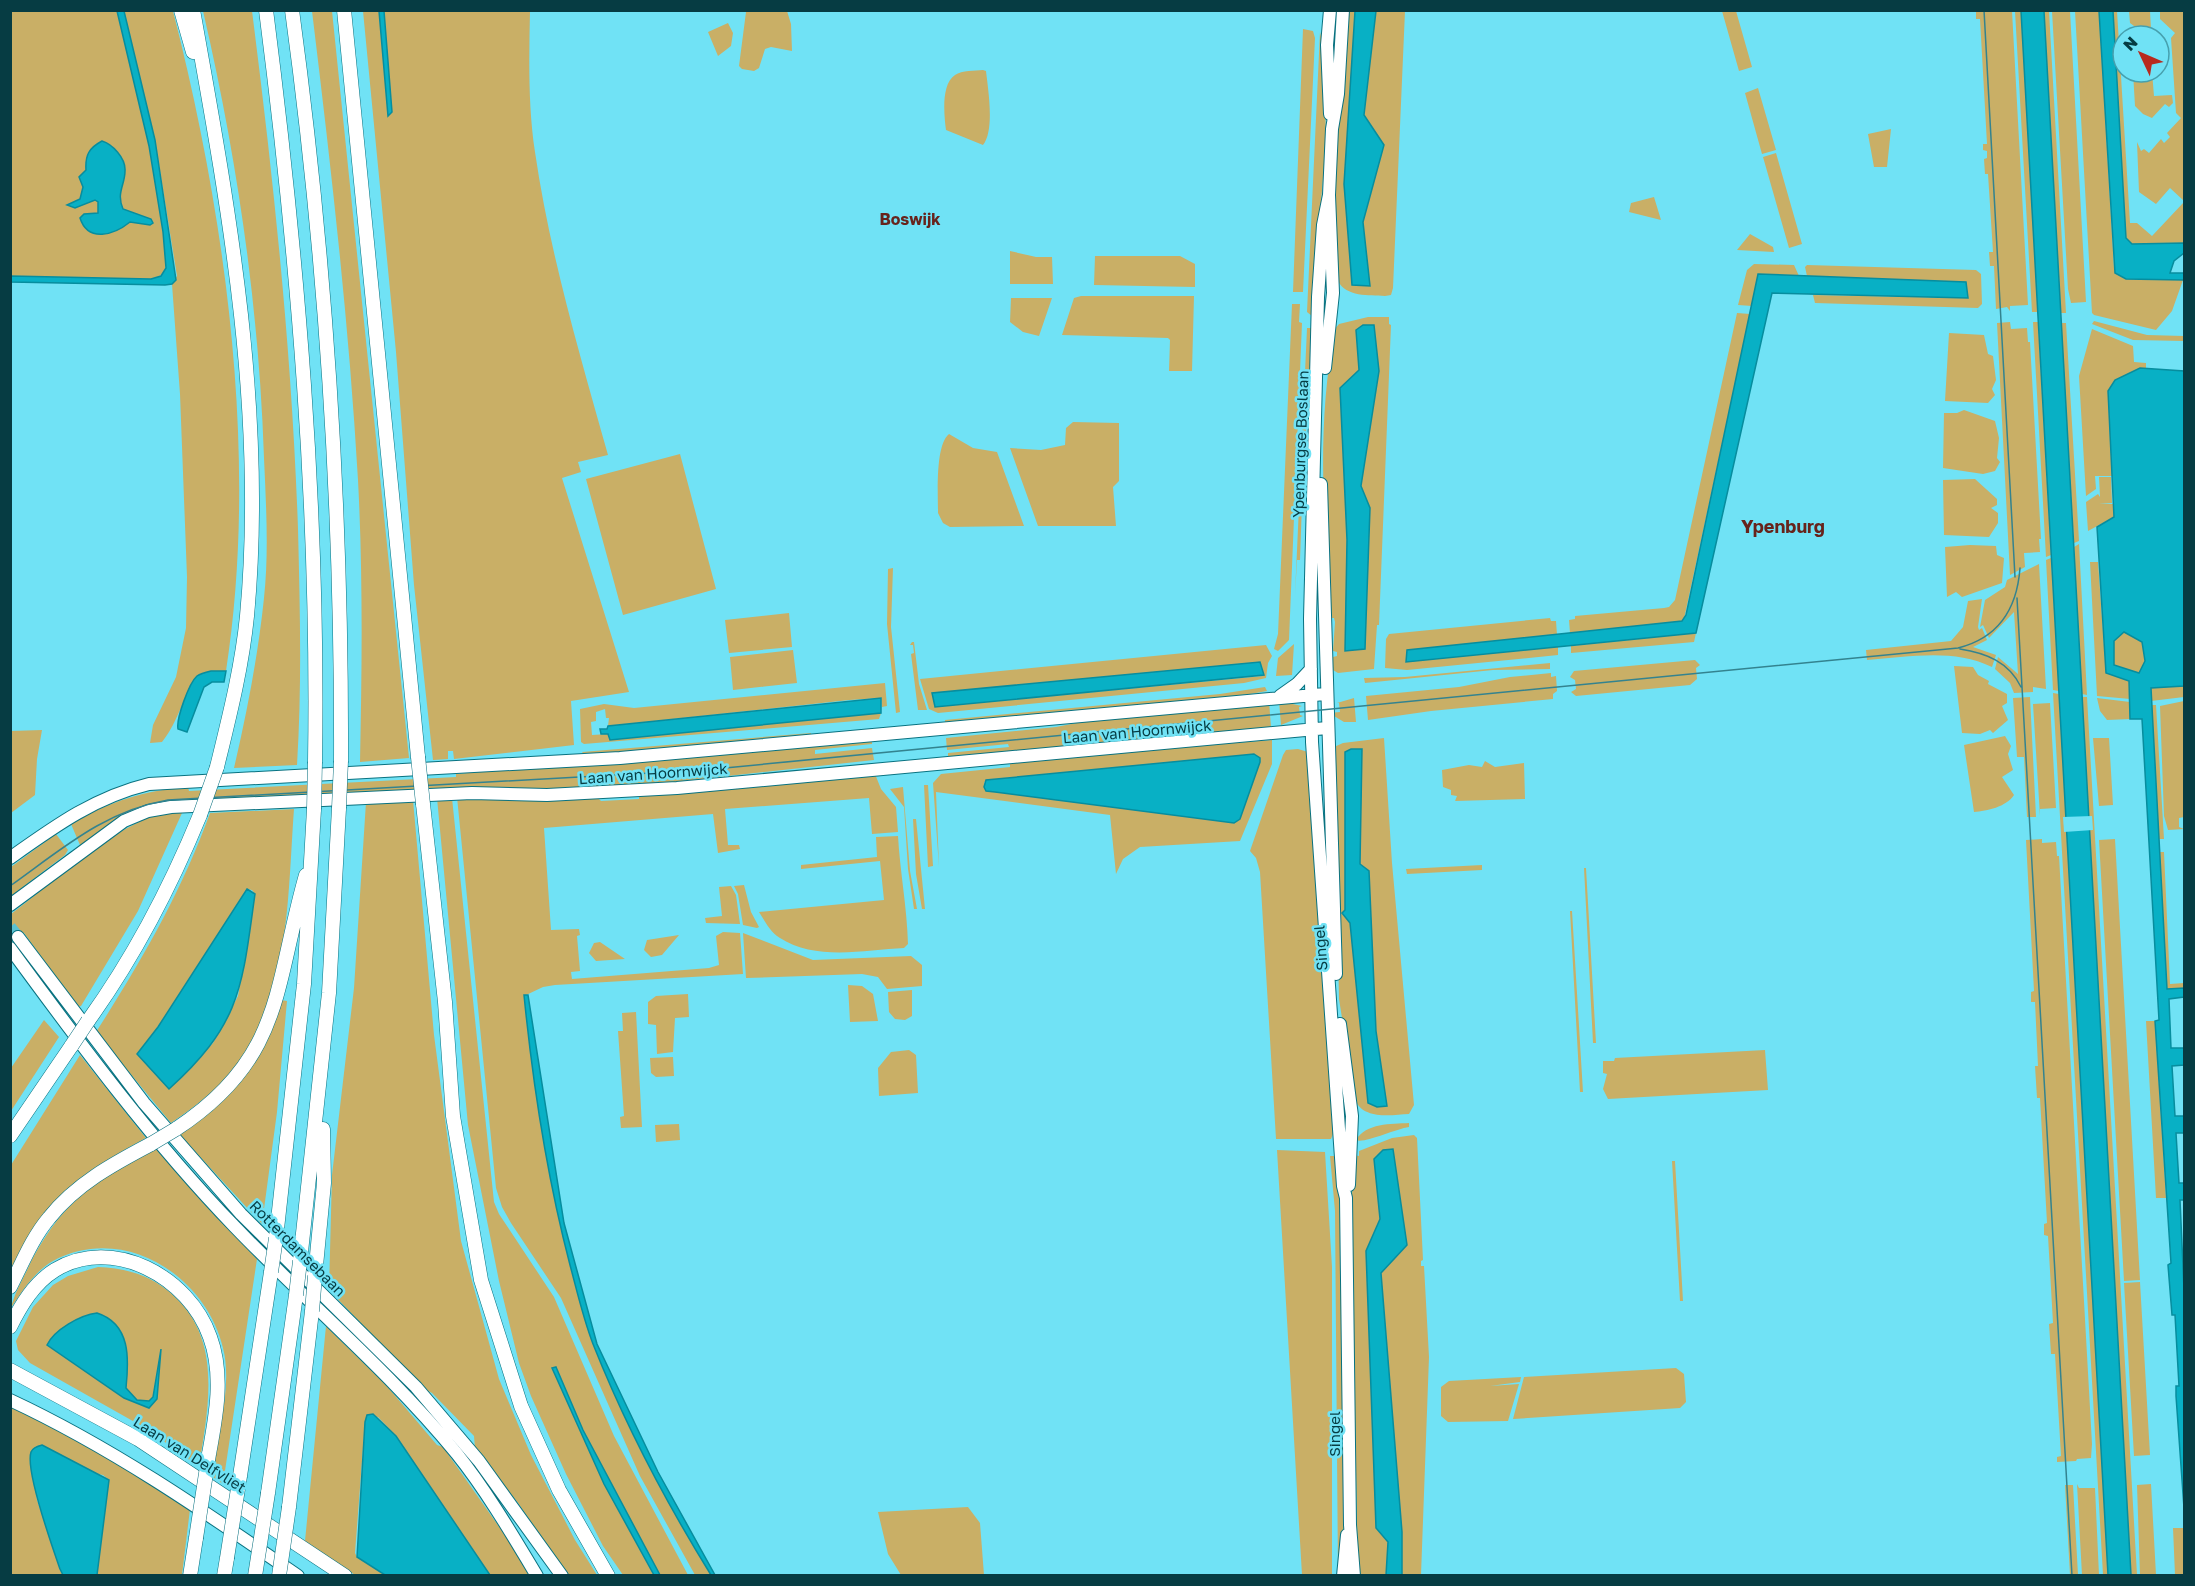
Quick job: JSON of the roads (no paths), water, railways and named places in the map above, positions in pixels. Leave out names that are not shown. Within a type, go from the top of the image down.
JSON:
[{"type":"highway","points":[[181,10],[213,119]]},
{"type":"highway","points":[[10,1136],[136,950],[180,864],[217,767],[237,681],[247,618],[252,475],[235,257],[193,10]]},
{"type":"highway","points":[[224,1575],[276,1238],[297,1058],[313,850],[316,642],[309,452],[286,168],[266,10]]},
{"type":"highway","points":[[255,1575],[296,1295],[322,1064],[339,808],[341,628],[337,487],[328,347],[315,209],[292,10]]},
{"type":"highway","points":[[344,10],[418,757],[445,1002],[453,1116],[481,1280],[521,1406],[559,1490],[608,1575]]},
{"type":"highway","points":[[10,1287],[35,1239],[63,1203],[105,1169],[176,1129],[207,1106],[234,1080],[260,1042],[278,994],[291,929],[313,850]]},
{"type":"highway","points":[[279,1575],[312,1311],[324,1183],[322,1064]]},
{"type":"highway","points":[[10,1327],[34,1288],[53,1271],[75,1261],[109,1257],[132,1263],[160,1275],[182,1292],[194,1307],[204,1322],[214,1350],[217,1395],[190,1575]]},
{"type":"highway","name":"Laan van Delfvliet","points":[[10,1370],[138,1438],[345,1575]]},
{"type":"main road","name":"Ypenburgse Boslaan","points":[[1325,694],[1321,448],[1325,364],[1333,293],[1329,195],[1332,129],[1328,66],[1330,10]]},
{"type":"main road","name":"Ypenburgse Boslaan","points":[[1332,129],[1338,94],[1343,10]]},
{"type":"main road","name":"Ypenburgse Boslaan","points":[[1311,695],[1310,553],[1318,297],[1323,225],[1329,195]]},
{"type":"main road","points":[[1276,698],[1298,684],[1311,669]]},
{"type":"main road","name":"Laan van Hoornwijck","points":[[10,858],[83,808],[117,793],[149,784],[620,758],[1325,694]]},
{"type":"main road","name":"Singel","points":[[1325,694],[1335,953],[1340,1021],[1352,1116],[1346,1198],[1350,1525],[1354,1575]]},
{"type":"main road","name":"Singel","points":[[1311,695],[1340,1145],[1346,1198]]},
{"type":"main road","name":"Laan van Hoornwijck","points":[[12,904],[124,821],[148,811],[171,807],[472,793],[547,795],[677,788],[1326,728]]},
{"type":"main road","name":"Rotterdamsebaan","points":[[18,937],[157,1119],[241,1214],[423,1395],[479,1461],[562,1575]]},
{"type":"main road","name":"Rotterdamsebaan","points":[[10,948],[104,1075],[235,1227],[376,1364],[456,1453],[537,1575]]},
{"type":"main road","points":[[10,1401],[73,1431],[133,1466],[298,1575]]},
{"type":"main road","name":"Singel","points":[[1343,1575],[1344,1552],[1350,1525]]},
{"type":"water","points":[[117,11],[124,11],[155,140],[176,280],[172,284],[165,285],[11,282],[11,276],[151,279],[161,276],[166,268],[163,232],[149,146]]},
{"type":"water","points":[[379,11],[384,11],[392,112],[388,116]]},
{"type":"water","points":[[1355,11],[1376,11],[1364,115],[1384,145],[1363,222],[1370,286],[1352,285],[1344,184]]},
{"type":"water","points":[[2021,11],[2044,11],[2131,1575],[2108,1575]]},
{"type":"water","points":[[2099,11],[2113,11],[2111,84],[2117,84],[2126,238],[2132,244],[2184,243],[2184,253],[2174,261],[2170,273],[2184,273],[2184,280],[2126,279],[2115,273]]},
{"type":"water","points":[[102,141],[114,148],[125,166],[120,198],[123,209],[151,219],[153,223],[150,225],[130,222],[109,233],[95,234],[84,226],[80,218],[84,214],[98,213],[98,202],[95,200],[75,208],[67,205],[80,199],[83,187],[79,177],[86,170],[89,152]]},
{"type":"water","points":[[1758,274],[1966,282],[1968,298],[1772,293],[1696,633],[1406,662],[1407,650],[1682,621],[1686,615]]},
{"type":"water","points":[[1363,325],[1374,325],[1379,371],[1361,486],[1370,508],[1365,649],[1345,651],[1347,540],[1340,388],[1359,370],[1356,330]]},
{"type":"water","points":[[2140,368],[2184,371],[2184,686],[2151,688],[2167,989],[2184,988],[2184,997],[2169,999],[2171,1048],[2184,1048],[2184,1065],[2172,1066],[2175,1116],[2184,1116],[2184,1133],[2176,1133],[2179,1183],[2184,1183],[2184,1200],[2180,1200],[2184,1289],[2184,1508],[2176,1396],[2176,1386],[2179,1386],[2175,1315],[2172,1315],[2168,1265],[2171,1263],[2155,1021],[2159,1020],[2142,719],[2130,719],[2129,681],[2106,673],[2097,527],[2114,517],[2108,391],[2115,380]],"holes":[[[2124,632],[2142,642],[2145,661],[2139,673],[2114,665],[2114,641]]]},
{"type":"water","points":[[1260,662],[1264,675],[935,707],[932,693]]},
{"type":"water","points":[[211,671],[226,671],[224,682],[212,682],[204,687],[187,732],[178,729],[181,710],[190,686],[197,676]]},
{"type":"water","points":[[881,698],[881,713],[610,740],[608,734],[601,734],[600,729],[607,729],[608,726]]},
{"type":"water","points":[[1351,749],[1362,749],[1360,864],[1369,871],[1376,1031],[1387,1106],[1377,1107],[1368,1103],[1350,923],[1342,913],[1345,910],[1345,752]]},
{"type":"water","points":[[1254,754],[1260,758],[1260,762],[1240,819],[1234,823],[986,791],[984,787],[986,780]]},
{"type":"water","points":[[247,889],[255,894],[246,954],[234,1001],[225,1023],[211,1044],[169,1089],[137,1054],[158,1027]]},
{"type":"water","points":[[524,995],[528,995],[564,1223],[597,1344],[658,1472],[715,1575],[711,1575],[647,1462],[618,1403],[586,1324],[562,1232],[548,1165],[536,1097]]},
{"type":"water","points":[[1393,1149],[1407,1245],[1381,1273],[1402,1532],[1402,1576],[1386,1575],[1388,1542],[1376,1528],[1366,1251],[1380,1219],[1374,1159],[1383,1150]]},
{"type":"water","points":[[97,1313],[108,1318],[122,1334],[128,1366],[126,1388],[137,1400],[149,1401],[153,1397],[161,1349],[157,1399],[149,1408],[124,1398],[47,1345],[55,1334],[68,1324]]},
{"type":"water","points":[[556,1367],[583,1430],[660,1575],[654,1575],[604,1484],[552,1368]]},
{"type":"water","points":[[373,1414],[396,1436],[490,1575],[385,1575],[357,1557],[365,1422],[367,1415]]},
{"type":"water","points":[[42,1445],[109,1480],[97,1575],[63,1575],[60,1569],[32,1475],[31,1452]]},
{"type":"tunnel","points":[[10,927],[18,937]]},
{"type":"tram line","points":[[1984,10],[2015,577]]},
{"type":"tram line","points":[[10,886],[66,845],[104,822],[145,805],[168,800],[704,770],[1958,648],[1984,637],[2003,620],[2015,596],[2020,568]]},
{"type":"tram line","points":[[2017,598],[2072,1576]]},
{"type":"tram line","points":[[1960,649],[1996,660],[2010,671],[2021,687]]},
{"type":"district","name":"Boswijk","points":[[910,219]]},
{"type":"district","name":"Ypenburg","points":[[1783,526]]}]
